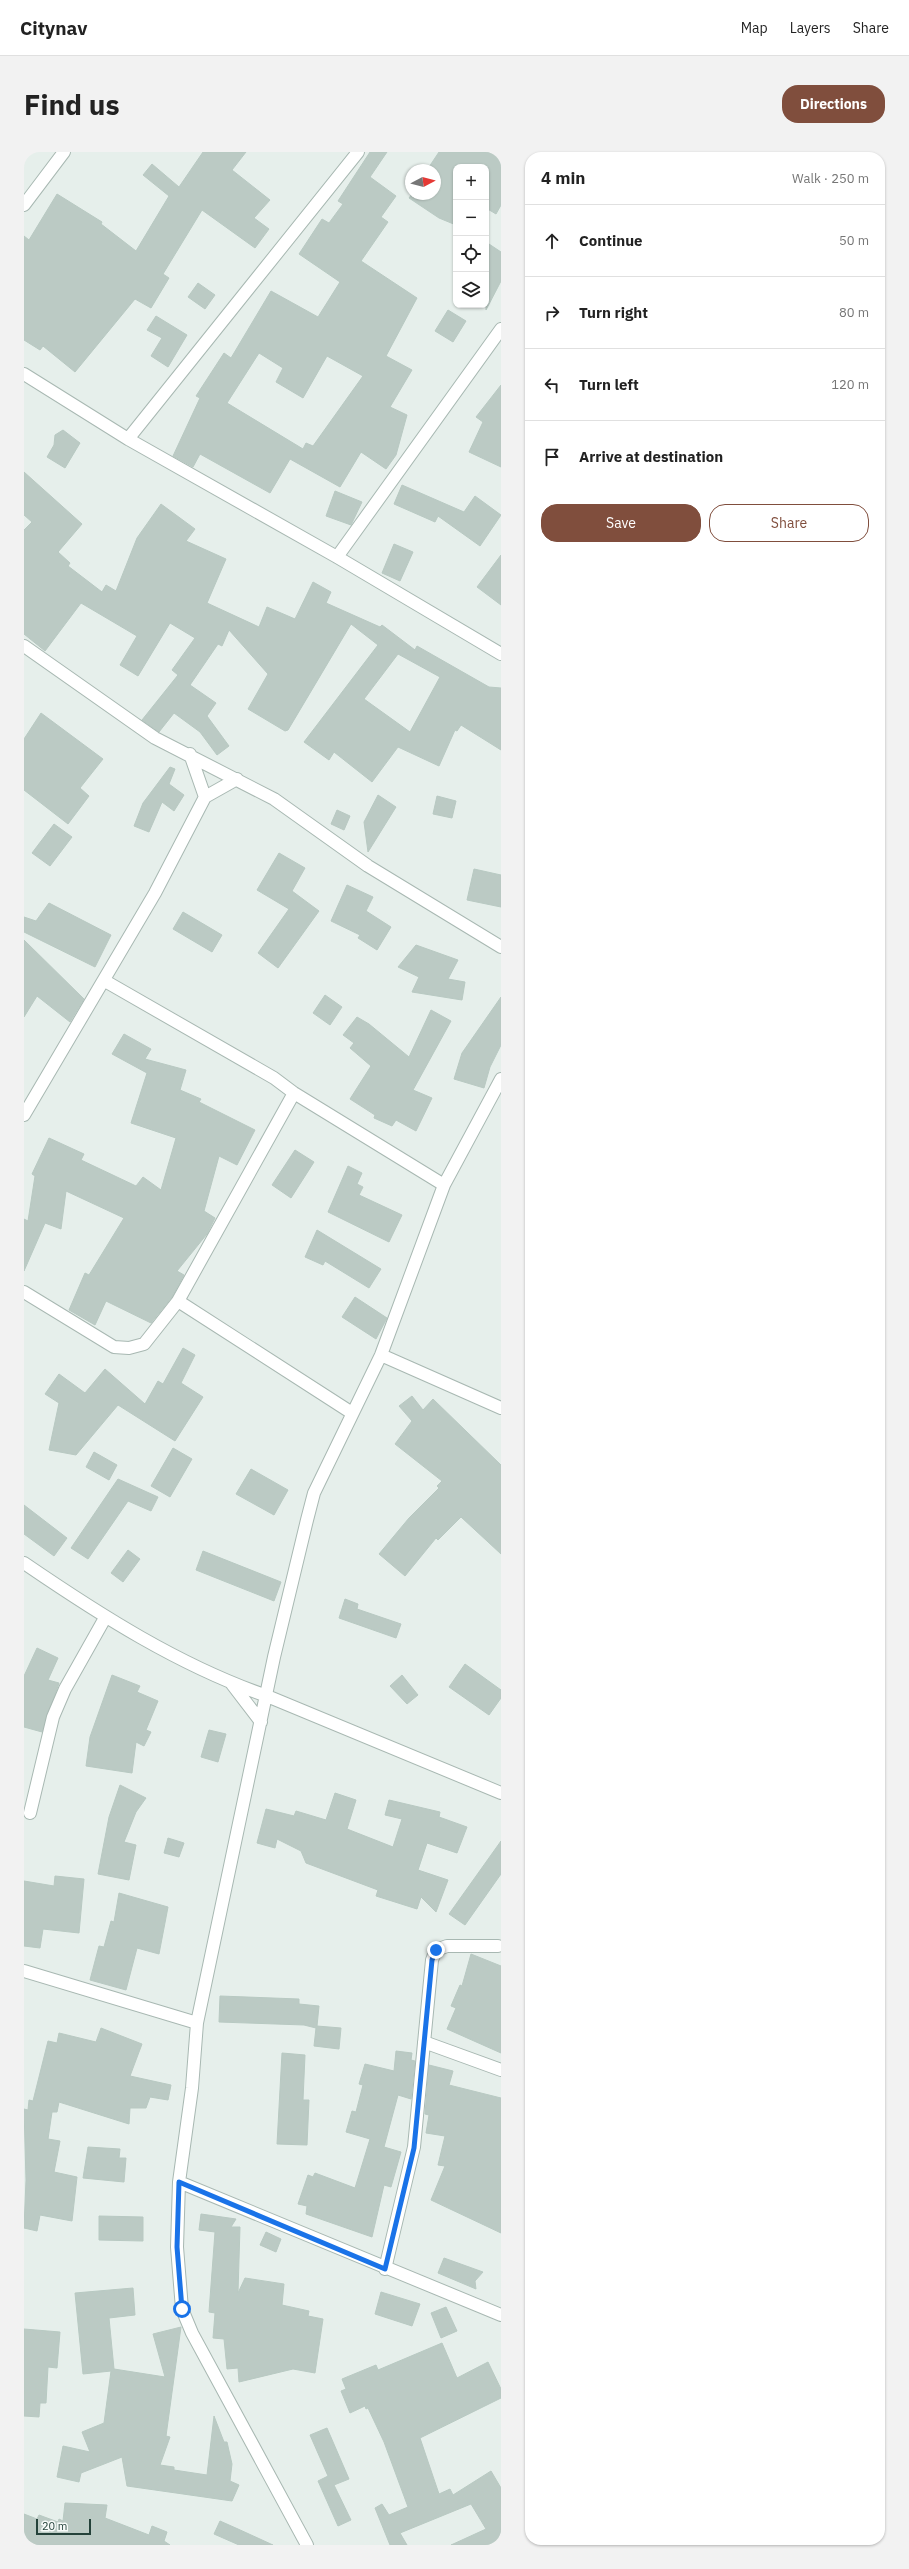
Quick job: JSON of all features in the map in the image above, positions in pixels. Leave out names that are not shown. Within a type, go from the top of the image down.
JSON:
[{"type":"street","points":[[24,205],[64,152]]},
{"type":"street","points":[[128,438],[358,152]]},
{"type":"street","points":[[337,557],[501,328]]},
{"type":"street","points":[[24,374],[128,438],[337,557],[501,654]]},
{"type":"street","points":[[24,646],[155,738],[190,754],[274,799],[368,866],[501,947]]},
{"type":"street","points":[[190,754],[206,797]]},
{"type":"street","points":[[24,1115],[105,982],[206,797],[238,779]]},
{"type":"street","points":[[105,982],[274,1078],[294,1093],[444,1185]]},
{"type":"street","points":[[307,2545],[192,2333],[182,2309],[177,2247],[179,2182],[192,2088],[197,2023],[261,1722],[268,1696],[274,1657],[314,1493],[381,1355],[444,1185],[501,1079]]},
{"type":"street","points":[[24,1292],[114,1347],[129,1348],[144,1344],[178,1301],[294,1093]]},
{"type":"street","points":[[178,1301],[352,1413]]},
{"type":"street","points":[[381,1355],[501,1408]]},
{"type":"street","points":[[24,1563],[105,1618],[232,1684],[268,1696],[501,1792]]},
{"type":"street","points":[[30,1813],[53,1717],[64,1690],[105,1618]]},
{"type":"street","points":[[232,1684],[261,1722]]},
{"type":"street","points":[[385,2269],[414,2148],[432,1960],[436,1950],[447,1946],[498,1946]]},
{"type":"street","points":[[24,1971],[197,2023]]},
{"type":"street","points":[[424,2042],[501,2070]]},
{"type":"street","points":[[179,2182],[385,2269],[501,2315]]},
{"type":"building","points":[[203,152],[246,152],[232,170],[270,200],[254,218],[269,229],[255,248],[202,210],[163,274],[169,278],[151,308],[135,299],[75,372],[43,346],[40,350],[24,340],[24,236],[29,240],[57,194],[102,222],[101,224],[136,251],[169,196],[143,175],[152,164],[179,187]]},
{"type":"building","points":[[370,152],[387,152],[370,177],[396,196],[381,217],[388,222],[361,261],[417,298],[386,356],[412,370],[390,407],[407,415],[396,455],[386,469],[361,452],[340,487],[290,459],[270,493],[200,454],[193,467],[173,456],[200,398],[196,396],[224,353],[231,358],[271,291],[318,317],[340,282],[299,254],[322,219],[329,223],[343,204],[338,201]],"holes":[[[259,353],[283,368],[276,382],[303,398],[327,356],[363,376],[313,446],[306,443],[303,449],[227,403]]]},
{"type":"building","points":[[439,152],[501,152],[501,205],[496,214],[489,210],[489,164],[453,164],[453,224],[439,218],[412,200],[441,200],[441,164],[431,164]]},
{"type":"building","points":[[489,244],[501,252],[501,281],[489,304]]},
{"type":"building","points":[[198,283],[215,295],[205,309],[188,297]]},
{"type":"building","points":[[448,310],[466,321],[453,342],[435,331]]},
{"type":"building","points":[[156,316],[187,335],[168,367],[151,356],[162,338],[147,330]]},
{"type":"building","points":[[501,385],[501,467],[469,452],[483,422],[476,417]]},
{"type":"building","points":[[63,430],[80,443],[65,468],[47,457],[54,445],[55,435]]},
{"type":"building","points":[[24,472],[82,524],[58,552],[70,563],[68,566],[102,592],[106,585],[116,591],[137,538],[161,504],[195,529],[186,541],[226,559],[207,603],[259,627],[267,607],[295,619],[313,582],[331,592],[326,603],[380,627],[382,625],[415,650],[417,646],[489,687],[501,688],[501,750],[461,725],[457,731],[455,730],[439,766],[398,747],[372,782],[334,752],[329,760],[304,742],[378,645],[351,624],[288,730],[285,731],[248,709],[268,674],[229,630],[222,646],[218,644],[190,685],[216,703],[207,716],[229,746],[217,755],[200,732],[174,713],[159,732],[142,720],[178,675],[172,670],[195,638],[170,623],[138,676],[120,665],[137,636],[81,603],[45,651],[24,634],[24,530],[32,522],[24,515]],"holes":[[[398,654],[440,677],[410,732],[364,699]]]},
{"type":"building","points":[[402,485],[464,512],[475,496],[501,515],[480,546],[438,516],[435,522],[394,504]]},
{"type":"building","points":[[335,491],[362,502],[351,525],[326,516]]},
{"type":"building","points":[[394,544],[413,552],[400,581],[382,573]]},
{"type":"building","points":[[501,555],[501,605],[477,587]]},
{"type":"building","points":[[41,713],[103,759],[80,788],[89,796],[68,824],[24,790],[24,739]]},
{"type":"building","points":[[170,767],[175,769],[169,784],[184,795],[174,811],[162,802],[149,832],[134,826],[143,803]]},
{"type":"building","points":[[378,795],[396,807],[368,852],[364,822]]},
{"type":"building","points":[[437,796],[456,801],[452,818],[433,814]]},
{"type":"building","points":[[337,810],[350,816],[344,830],[331,824]]},
{"type":"building","points":[[54,824],[72,837],[50,866],[32,853]]},
{"type":"building","points":[[279,853],[305,868],[292,891],[319,911],[278,968],[258,953],[289,909],[257,890]]},
{"type":"building","points":[[474,869],[501,875],[501,907],[467,900]]},
{"type":"building","points":[[347,885],[373,897],[366,911],[391,927],[377,950],[358,938],[360,935],[331,921]]},
{"type":"building","points":[[49,903],[111,935],[95,967],[24,932],[24,917],[36,921]]},
{"type":"building","points":[[183,912],[222,935],[212,952],[173,929]]},
{"type":"building","points":[[24,940],[84,999],[70,1022],[37,996],[24,1017]]},
{"type":"building","points":[[416,945],[458,960],[448,979],[465,982],[462,1000],[412,992],[419,977],[398,967]]},
{"type":"building","points":[[325,995],[342,1007],[330,1025],[313,1013]]},
{"type":"building","points":[[501,997],[501,1045],[490,1067],[484,1088],[454,1079],[462,1053]]},
{"type":"building","points":[[431,1010],[451,1021],[413,1090],[432,1098],[416,1131],[396,1120],[392,1126],[374,1118],[375,1115],[350,1099],[371,1066],[350,1048],[354,1043],[343,1035],[357,1017],[369,1024],[409,1057]]},
{"type":"building","points":[[124,1034],[151,1049],[145,1059],[186,1070],[180,1090],[201,1099],[199,1102],[255,1130],[237,1165],[219,1156],[204,1211],[215,1218],[207,1234],[177,1271],[184,1275],[172,1297],[151,1323],[106,1301],[95,1325],[69,1310],[85,1273],[89,1275],[124,1218],[66,1191],[61,1229],[45,1223],[24,1271],[24,1219],[28,1221],[35,1176],[32,1174],[49,1138],[84,1154],[81,1160],[136,1186],[143,1177],[161,1190],[176,1138],[131,1123],[147,1073],[112,1054]]},
{"type":"building","points":[[295,1150],[314,1162],[291,1198],[272,1185]]},
{"type":"building","points":[[348,1166],[362,1173],[357,1184],[363,1187],[359,1195],[402,1215],[389,1242],[328,1212]]},
{"type":"building","points":[[317,1230],[381,1269],[369,1288],[325,1261],[323,1265],[305,1257]]},
{"type":"building","points":[[355,1297],[387,1318],[376,1339],[342,1317]]},
{"type":"building","points":[[183,1348],[195,1355],[181,1383],[203,1397],[175,1441],[118,1405],[76,1455],[49,1450],[59,1403],[45,1394],[59,1374],[85,1393],[105,1369],[145,1404],[158,1381],[163,1384]]},
{"type":"building","points":[[412,1396],[423,1410],[433,1399],[501,1465],[501,1554],[461,1517],[438,1540],[436,1538],[405,1576],[379,1554],[409,1518],[439,1488],[437,1486],[442,1481],[395,1444],[412,1421],[399,1406]]},
{"type":"building","points":[[173,1448],[192,1459],[170,1497],[151,1486]]},
{"type":"building","points":[[94,1452],[117,1465],[109,1480],[86,1467]]},
{"type":"building","points":[[251,1469],[288,1490],[274,1515],[236,1494]]},
{"type":"building","points":[[118,1479],[158,1497],[151,1511],[128,1501],[88,1559],[71,1548]]},
{"type":"building","points":[[24,1505],[67,1538],[54,1556],[24,1534]]},
{"type":"building","points":[[128,1550],[140,1559],[123,1582],[111,1573]]},
{"type":"building","points":[[203,1551],[281,1582],[274,1601],[196,1570]]},
{"type":"building","points":[[345,1599],[358,1604],[357,1609],[401,1624],[396,1638],[339,1618]]},
{"type":"building","points":[[37,1648],[58,1658],[48,1680],[59,1683],[42,1732],[24,1727],[24,1676]]},
{"type":"building","points":[[465,1664],[501,1690],[501,1698],[489,1715],[449,1687]]},
{"type":"building","points":[[112,1675],[140,1686],[137,1692],[158,1701],[146,1730],[151,1732],[144,1746],[136,1742],[132,1773],[86,1766],[90,1737]]},
{"type":"building","points":[[402,1675],[418,1695],[407,1704],[390,1686]]},
{"type":"building","points":[[209,1730],[226,1734],[218,1762],[201,1757]]},
{"type":"building","points":[[120,1785],[146,1798],[136,1812],[124,1842],[136,1845],[129,1880],[98,1874],[109,1817]]},
{"type":"building","points":[[335,1793],[356,1800],[347,1829],[393,1847],[402,1819],[385,1815],[389,1800],[440,1812],[439,1817],[467,1827],[457,1853],[427,1843],[418,1870],[448,1880],[436,1912],[421,1897],[417,1909],[376,1896],[378,1890],[306,1863],[301,1851],[277,1839],[275,1848],[257,1843],[266,1809],[294,1816],[296,1811],[326,1820]]},
{"type":"building","points":[[168,1838],[184,1843],[179,1857],[164,1853]]},
{"type":"building","points":[[501,1841],[501,1874],[465,1925],[449,1914]]},
{"type":"building","points":[[55,1876],[84,1879],[79,1933],[43,1929],[40,1948],[24,1946],[24,1881],[54,1886]]},
{"type":"building","points":[[119,1893],[168,1907],[159,1954],[137,1948],[126,1990],[90,1980],[99,1946],[104,1947],[111,1921],[114,1922]]},
{"type":"building","points":[[471,1954],[501,1966],[501,2053],[447,2029],[456,2008],[451,2006],[460,1985],[462,1986]]},
{"type":"building","points":[[220,1996],[299,1999],[299,2004],[319,2006],[317,2026],[341,2028],[339,2049],[314,2046],[316,2028],[304,2025],[219,2022]]},
{"type":"building","points":[[101,2028],[142,2044],[130,2076],[171,2085],[168,2100],[150,2097],[146,2108],[130,2108],[129,2124],[59,2102],[57,2112],[52,2112],[48,2139],[60,2141],[54,2172],[77,2177],[72,2221],[40,2215],[37,2231],[24,2228],[26,2180],[24,2109],[28,2110],[29,2100],[33,2101],[48,2041],[57,2043],[59,2033],[96,2042]]},
{"type":"building","points":[[396,2051],[412,2053],[411,2060],[415,2061],[411,2099],[398,2095],[384,2147],[401,2152],[391,2187],[384,2185],[372,2237],[306,2214],[307,2206],[298,2204],[308,2175],[313,2177],[315,2173],[355,2188],[370,2139],[346,2132],[352,2111],[356,2112],[363,2085],[359,2084],[365,2064],[394,2071]]},
{"type":"building","points":[[282,2053],[305,2055],[303,2100],[309,2100],[307,2145],[277,2144]]},
{"type":"building","points":[[429,2065],[453,2071],[449,2085],[501,2098],[501,2233],[431,2200],[445,2166],[438,2165],[445,2136],[426,2133],[429,2115],[425,2114]]},
{"type":"building","points":[[88,2147],[120,2149],[119,2158],[126,2158],[124,2182],[83,2178]]},
{"type":"building","points":[[201,2214],[236,2219],[231,2227],[240,2227],[238,2293],[245,2278],[284,2284],[282,2305],[309,2311],[308,2316],[323,2319],[315,2373],[293,2369],[239,2382],[238,2368],[227,2369],[224,2339],[213,2338],[215,2313],[209,2312],[215,2232],[199,2230]]},
{"type":"building","points":[[99,2216],[143,2217],[143,2241],[99,2240]]},
{"type":"building","points":[[266,2232],[281,2239],[276,2252],[260,2245]]},
{"type":"building","points":[[444,2258],[483,2272],[475,2281],[476,2289],[438,2273]]},
{"type":"building","points":[[133,2288],[135,2315],[109,2318],[114,2369],[165,2377],[153,2334],[181,2327],[166,2436],[170,2437],[160,2465],[174,2467],[174,2470],[207,2475],[214,2416],[224,2442],[227,2442],[232,2464],[230,2481],[239,2485],[232,2501],[127,2486],[122,2457],[81,2473],[79,2482],[57,2477],[63,2446],[90,2452],[82,2432],[104,2423],[111,2371],[83,2374],[75,2293]]},
{"type":"building","points":[[381,2292],[420,2304],[412,2326],[375,2314]]},
{"type":"building","points":[[446,2307],[457,2331],[441,2338],[431,2313]]},
{"type":"building","points":[[24,2329],[60,2332],[57,2368],[48,2367],[46,2403],[40,2403],[39,2417],[24,2416]]},
{"type":"building","points":[[442,2343],[457,2378],[488,2362],[501,2389],[501,2398],[420,2438],[439,2494],[450,2489],[453,2495],[491,2471],[501,2488],[501,2545],[451,2545],[486,2529],[471,2504],[400,2533],[407,2545],[390,2545],[375,2508],[382,2504],[389,2515],[408,2507],[384,2442],[368,2408],[366,2409],[365,2406],[350,2413],[341,2391],[346,2389],[342,2379],[376,2365],[378,2370]]},
{"type":"building","points":[[327,2428],[349,2479],[334,2485],[351,2520],[338,2526],[318,2481],[328,2476],[310,2435]]},
{"type":"building","points":[[65,2503],[107,2505],[105,2518],[149,2535],[152,2526],[167,2532],[164,2541],[170,2545],[24,2545],[24,2514],[37,2519],[39,2515],[58,2522],[59,2519],[63,2521]]},
{"type":"building","points":[[220,2521],[273,2545],[239,2545],[214,2534]]},
{"type":"route","points":[[182,2309],[177,2247],[179,2182],[385,2269],[414,2148],[432,1960],[436,1950]]}]
